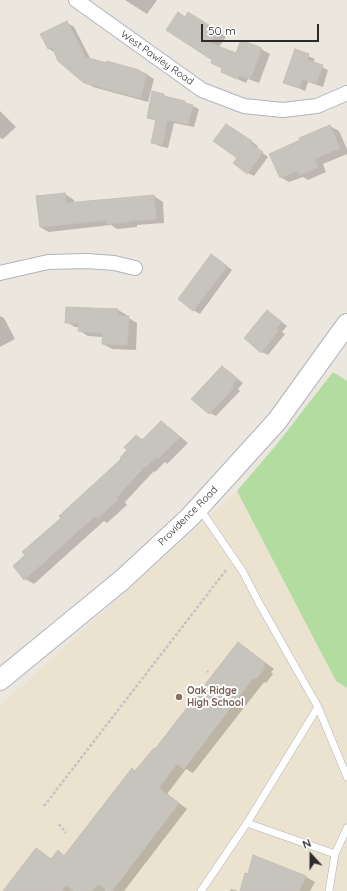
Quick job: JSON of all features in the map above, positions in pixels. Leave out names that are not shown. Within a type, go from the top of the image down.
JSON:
[{"type":"street","name":"West Pawley Road","points":[[76,0],[202,90],[244,106],[283,110],[317,106],[347,93]]},
{"type":"street","points":[[0,273],[48,262],[114,263],[135,268]]},
{"type":"street","name":"Providence Road","points":[[0,680],[122,580],[199,507],[277,421],[347,324]]},
{"type":"lane","points":[[199,507],[243,572],[256,598],[318,707],[347,777]]},
{"type":"lane","points":[[200,891],[247,823],[318,707]]},
{"type":"lane","points":[[247,823],[335,854]]},
{"type":"lane","points":[[329,891],[335,854],[347,828]]},
{"type":"path","points":[[44,806],[227,569]]},
{"type":"path","points":[[59,824],[66,833]]},
{"type":"shaded area","name":"Oak Ridge High School","points":[[237,491],[336,681],[347,688],[347,891],[0,891],[0,706]]},
{"type":"green space","points":[[333,372],[347,381],[347,688],[336,681],[237,491],[277,444]]},
{"type":"building","points":[[178,12],[185,17],[188,12],[218,31],[210,43],[236,53],[241,40],[262,48],[250,79],[239,75],[237,79],[221,72],[222,68],[211,63],[212,60],[166,30]]},
{"type":"building","points":[[67,21],[85,57],[107,63],[107,61],[139,70],[139,72],[147,74],[140,98],[84,83],[58,61],[52,47],[48,49],[40,34]]},
{"type":"building","points":[[295,49],[309,54],[307,60],[323,65],[316,84],[302,79],[299,88],[283,83]]},
{"type":"building","points":[[152,91],[164,94],[164,96],[185,101],[185,103],[193,105],[188,124],[167,120],[162,145],[151,143],[156,120],[147,118]]},
{"type":"building","points":[[226,124],[252,141],[251,143],[263,152],[247,174],[233,163],[237,158],[213,141]]},
{"type":"building","points":[[330,125],[340,148],[314,159],[318,167],[299,175],[297,171],[280,178],[269,154],[300,140],[299,138]]},
{"type":"building","points":[[65,193],[66,203],[154,195],[156,219],[107,224],[107,220],[40,227],[36,196]]},
{"type":"building","points":[[211,254],[227,266],[193,311],[178,299]]},
{"type":"building","points":[[66,307],[118,309],[118,316],[129,316],[127,345],[102,344],[103,333],[78,331],[79,323],[65,323]]},
{"type":"building","points":[[267,310],[282,322],[276,328],[279,330],[261,353],[244,338]]},
{"type":"building","points":[[222,366],[238,379],[232,385],[234,387],[209,414],[191,399]]},
{"type":"building","points":[[161,421],[180,437],[158,459],[156,457],[146,467],[145,466],[117,497],[119,499],[98,518],[95,516],[24,580],[13,566],[25,555],[22,552],[61,518],[59,516],[121,459],[120,458],[127,450],[124,447],[136,435],[142,440]]},
{"type":"building","points":[[238,642],[265,663],[263,667],[265,668],[256,679],[254,677],[184,769],[177,764],[159,788],[179,803],[112,891],[108,891],[98,884],[92,891],[74,891],[66,885],[62,891],[3,891],[36,848],[51,859],[58,850],[64,856],[132,768],[135,771],[154,748],[155,749]]},
{"type":"building","points":[[253,855],[306,876],[299,891],[240,891],[245,873],[248,874]]},
{"type":"place","name":"Oak Ridge High School","points":[[179,697]]}]
